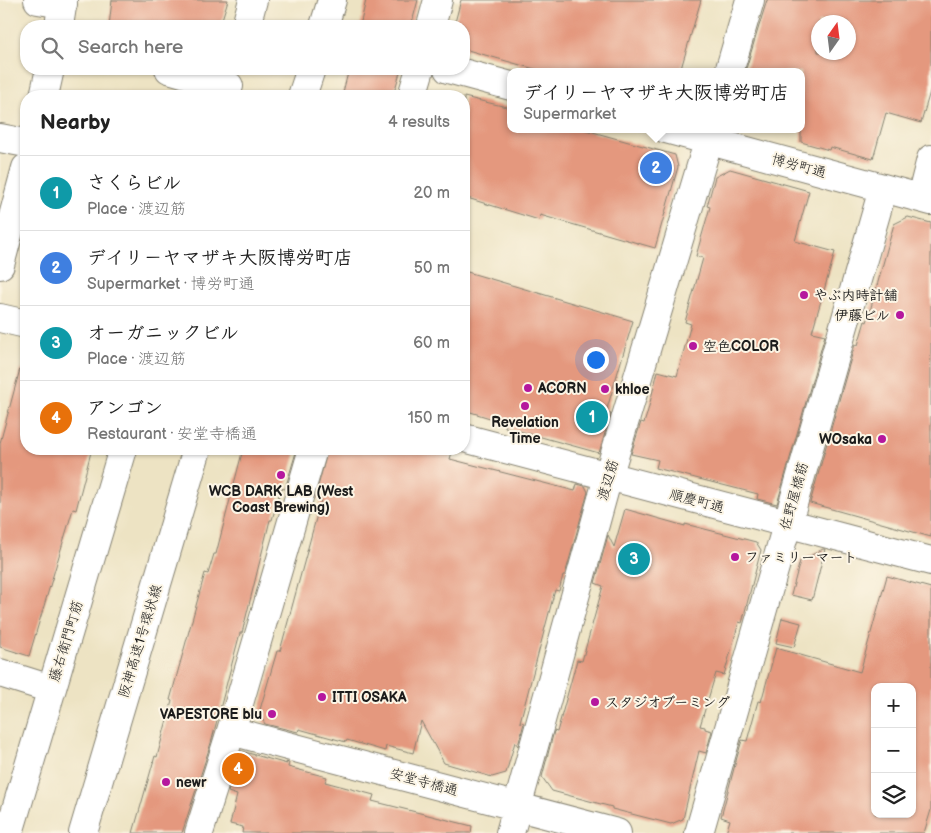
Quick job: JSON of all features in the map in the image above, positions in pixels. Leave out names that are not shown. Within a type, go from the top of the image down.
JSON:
[{"type":"main road","points":[[248,20],[253,0]]},
{"type":"main road","points":[[308,20],[313,0]]},
{"type":"main road","points":[[326,20],[332,0]]},
{"type":"main road","points":[[433,20],[438,0]]},
{"type":"main road","points":[[730,68],[750,0]]},
{"type":"main road","points":[[45,90],[49,75]]},
{"type":"main road","points":[[193,75],[230,84]]},
{"type":"main road","points":[[293,90],[297,75]]},
{"type":"main road","points":[[304,90],[309,75]]},
{"type":"main road","points":[[414,90],[418,75]]},
{"type":"main road","points":[[470,75],[507,85]]},
{"type":"main road","name":"博労町通","points":[[695,133],[710,135],[926,200]]},
{"type":"main road","name":"渡辺筋","points":[[510,833],[608,477],[710,135]]},
{"type":"main road","points":[[0,138],[20,142]]},
{"type":"main road","points":[[926,200],[931,159]]},
{"type":"main road","name":"佐野屋橋筋","points":[[699,833],[883,188]]},
{"type":"main road","points":[[0,265],[20,190]]},
{"type":"main road","points":[[0,318],[20,323]]},
{"type":"main road","name":"順慶町通","points":[[470,440],[931,561]]},
{"type":"main road","name":"藤右衛門町筋","points":[[9,833],[121,455]]},
{"type":"main road","name":"阪神高速1号環状線","points":[[83,833],[195,455]]},
{"type":"main road","points":[[199,833],[231,731],[311,455]]},
{"type":"main road","points":[[0,674],[51,689]]},
{"type":"main road","name":"安堂寺橋通","points":[[231,731],[617,833]]},
{"type":"building","points":[[112,0],[228,0],[222,20],[110,20]]},
{"type":"building","points":[[366,0],[418,0],[413,20],[361,20]]},
{"type":"building","points":[[461,0],[701,0],[681,68],[531,68],[470,51],[470,20],[456,20]]},
{"type":"building","points":[[767,0],[931,0],[931,88],[921,123],[886,113],[873,159],[830,147],[829,150],[801,142],[801,133],[805,133],[805,68],[746,68]]},
{"type":"building","points":[[347,75],[399,75],[395,90],[344,90]]},
{"type":"building","points":[[470,98],[507,107],[507,133],[596,133],[675,155],[678,167],[655,248],[540,215],[539,220],[470,199]]},
{"type":"building","points":[[730,169],[809,191],[795,241],[835,252],[812,332],[825,335],[777,504],[757,499],[758,494],[656,468],[658,460],[631,454],[641,422],[644,423],[647,414],[658,371],[677,376],[691,324],[685,322],[703,258],[696,256],[710,207],[707,206],[715,177]]},
{"type":"building","name":"WOsaka","points":[[908,217],[931,223],[931,537],[810,503],[855,344],[858,345],[865,321],[867,322],[894,224]]},
{"type":"building","points":[[470,273],[633,321],[606,412],[611,413],[599,453],[505,427],[506,423],[470,412]]},
{"type":"building","points":[[20,369],[20,455],[90,455],[76,510],[73,509],[29,656],[0,647],[0,443]]},
{"type":"building","points":[[241,455],[295,455],[285,489],[281,488],[272,520],[270,520],[242,633],[240,633],[211,743],[182,833],[133,833],[155,756],[157,757],[172,701],[170,700],[205,573],[208,574],[214,554],[216,554]]},
{"type":"building","points":[[326,455],[451,455],[450,459],[575,491],[577,484],[585,486],[588,492],[565,575],[563,575],[559,591],[555,590],[520,722],[524,723],[518,746],[515,742],[506,773],[492,777],[444,763],[421,721],[413,753],[386,746],[385,751],[299,729],[298,732],[265,724],[259,713],[277,651],[280,651],[321,500],[315,497]]},
{"type":"building","points":[[625,509],[685,526],[685,524],[756,542],[761,550],[742,623],[739,622],[724,675],[716,673],[700,726],[712,731],[706,753],[699,751],[683,819],[671,824],[552,791],[542,777],[554,731],[557,732],[577,660],[582,661],[603,586],[595,583],[608,535],[614,547]]},
{"type":"building","points":[[825,549],[812,600],[791,595],[800,561]]},
{"type":"building","points":[[887,576],[931,588],[931,810],[924,833],[726,833],[730,820],[721,817],[736,761],[742,740],[747,741],[758,701],[761,702],[776,648],[860,672]]},
{"type":"building","points":[[782,618],[801,623],[794,647],[776,643]]},
{"type":"building","points":[[241,751],[287,764],[286,762],[289,763],[288,767],[327,777],[325,782],[374,795],[372,801],[472,826],[471,833],[242,833],[243,827],[230,824],[237,795],[228,792]]},
{"type":"place","name":"デイリ－ヤマザキ大阪博労町店","points":[[656,168]]},
{"type":"place","name":"やぶ内時計舗","points":[[804,295]]},
{"type":"place","name":"伊藤ビル","points":[[900,315]]},
{"type":"place","name":"空色COLOR","points":[[693,346]]},
{"type":"place","name":"ACORN","points":[[528,388]]},
{"type":"place","name":"khloe","points":[[605,389]]},
{"type":"place","name":"Revelation Time","points":[[525,406]]},
{"type":"place","name":"さくらビル","points":[[592,417]]},
{"type":"place","name":"WOsaka","points":[[882,439]]},
{"type":"place","name":"WCB DARK LAB (West Coast Brewing)","points":[[281,475]]},
{"type":"place","name":"ファミリーマート","points":[[735,557]]},
{"type":"place","name":"オーガニックビル","points":[[634,559]]},
{"type":"place","name":"ITTI OSAKA","points":[[322,697]]},
{"type":"place","name":"スタジオブーミング","points":[[595,702]]},
{"type":"place","name":"VAPESTORE blu","points":[[272,714]]},
{"type":"place","name":"アンゴン","points":[[238,769]]},
{"type":"place","name":"newr","points":[[166,782]]}]
